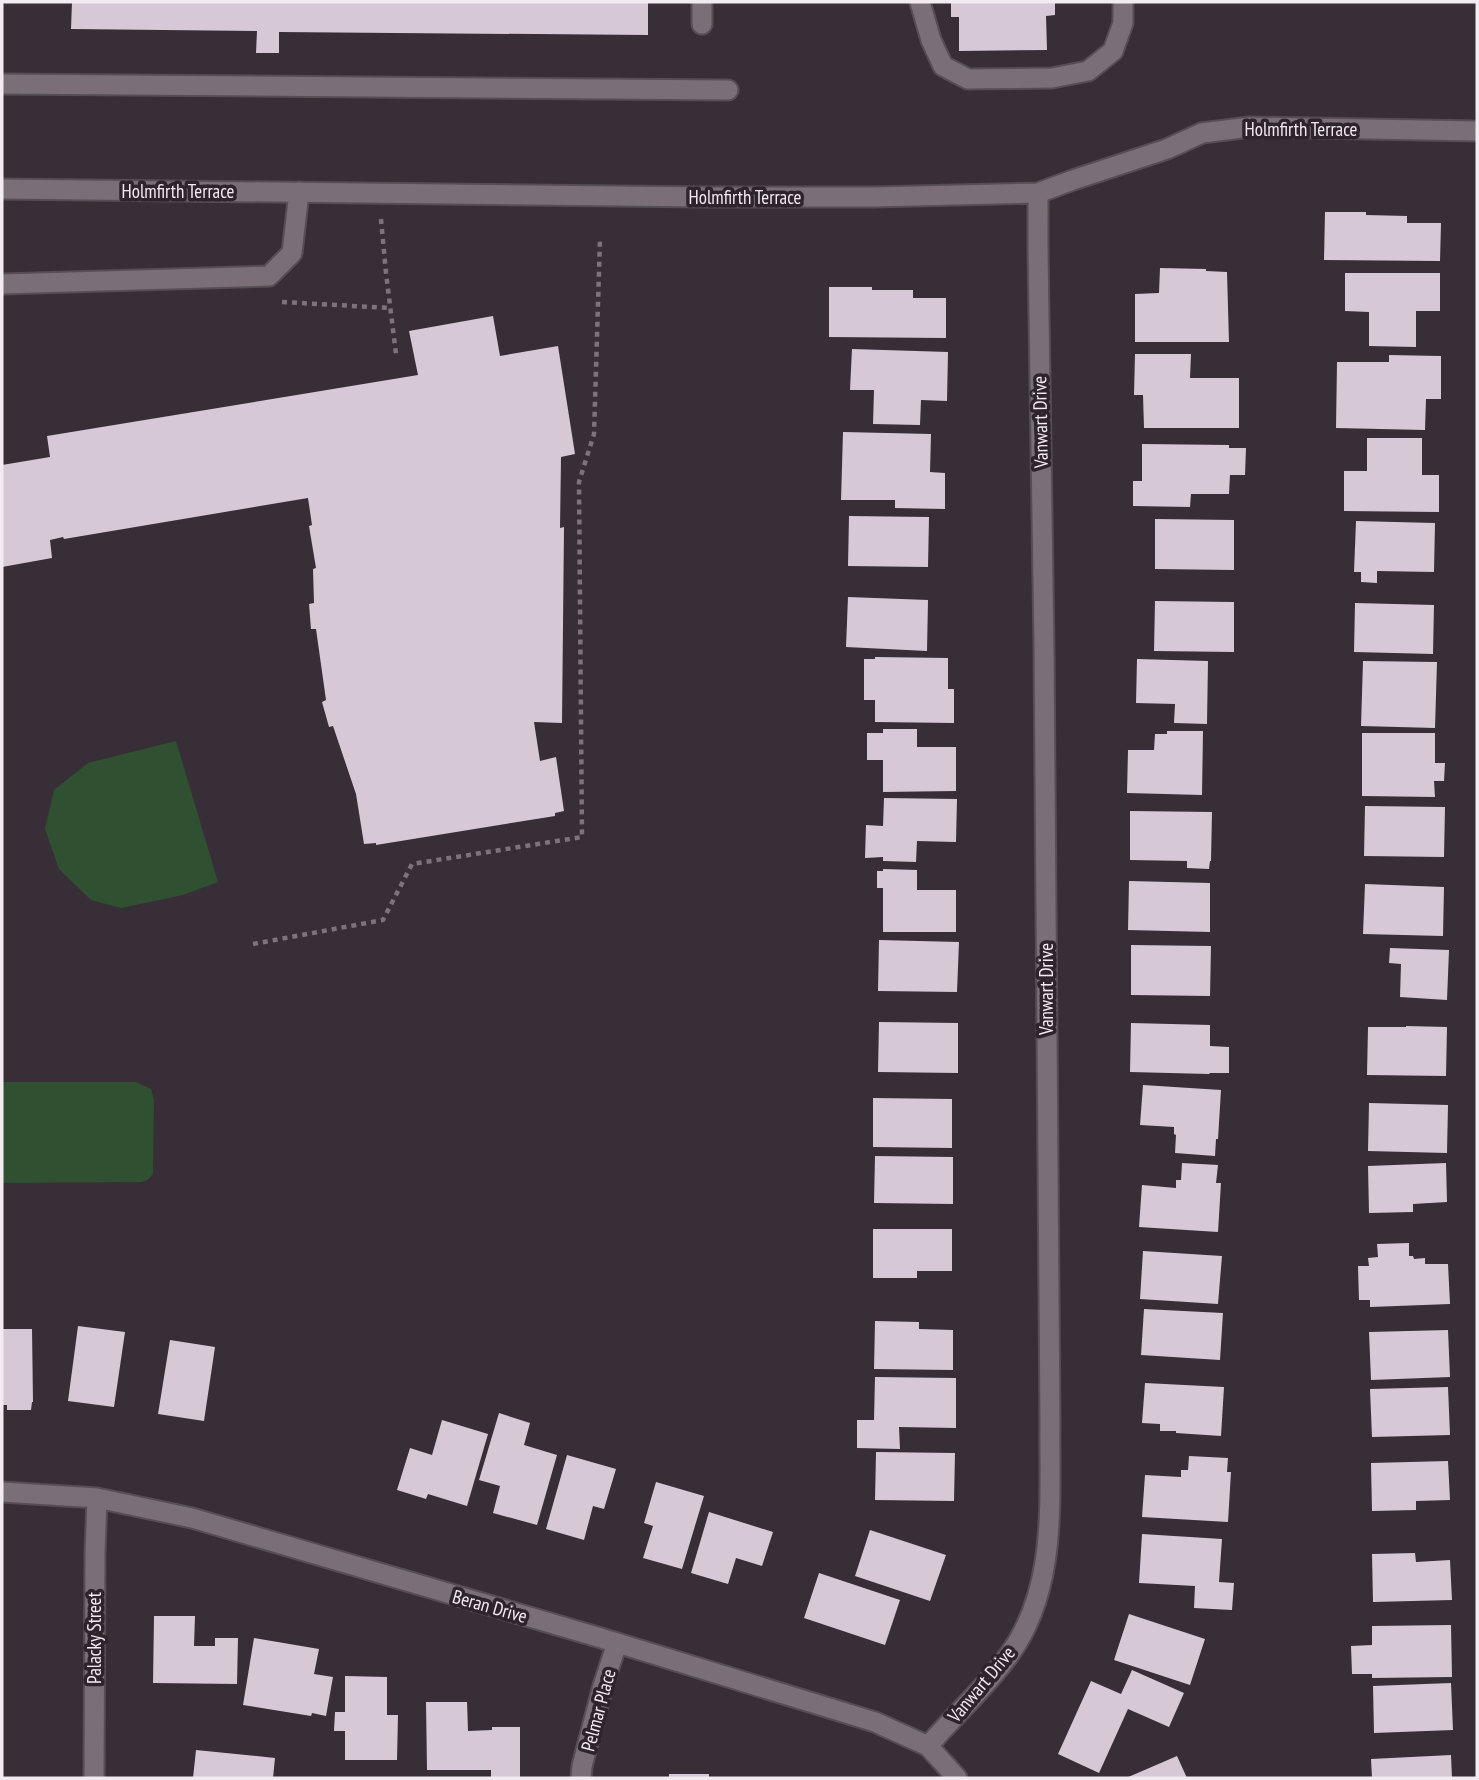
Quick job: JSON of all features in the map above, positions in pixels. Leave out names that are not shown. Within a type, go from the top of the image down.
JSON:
[{"type":"street","points":[[702,2],[702,24]]},
{"type":"street","points":[[920,2],[931,40],[943,66],[968,79],[1052,78],[1088,71],[1113,51],[1123,23],[1123,2]]},
{"type":"street","points":[[2,84],[728,90]]},
{"type":"street","name":"Holmfirth Terrace","points":[[2,189],[705,197],[1038,193],[1167,149],[1202,133],[1251,127],[1477,131]]},
{"type":"street","points":[[2,284],[269,276],[292,253],[299,192]]},
{"type":"street","name":"Vanwart Drive","points":[[928,1746],[1010,1654],[1030,1621],[1042,1584],[1048,1530],[1050,1395],[1038,193]]},
{"type":"street","name":"Beran Drive","points":[[2,1492],[97,1498],[192,1518],[617,1643],[876,1722],[928,1746],[957,1778]]},
{"type":"street","name":"Palacky Street","points":[[94,1778],[94,1553],[97,1498]]},
{"type":"street","name":"Pelmar Place","points":[[581,1778],[603,1686],[617,1643]]},
{"type":"path","points":[[379,193],[396,354]]},
{"type":"path","points":[[253,944],[383,920],[412,864],[582,837],[579,481],[594,434],[600,239]]},
{"type":"green space","points":[[176,741],[218,882],[183,895],[121,908],[91,900],[59,869],[45,829],[54,790],[88,763]]},
{"type":"green space","points":[[2,1082],[136,1082],[151,1089],[154,1100],[153,1173],[149,1179],[142,1182],[2,1183]]},
{"type":"building","points":[[72,2],[648,2],[648,35],[279,32],[279,53],[256,53],[257,31],[71,29]]},
{"type":"building","points":[[951,2],[1055,2],[1055,15],[1046,16],[1047,50],[959,51],[959,17],[951,17]]},
{"type":"building","points":[[1325,212],[1366,212],[1366,215],[1407,216],[1407,223],[1441,223],[1440,261],[1324,260]]},
{"type":"building","points":[[1160,268],[1227,272],[1229,342],[1135,342],[1135,294],[1159,293]]},
{"type":"building","points":[[1345,273],[1440,273],[1440,311],[1416,311],[1416,347],[1369,346],[1369,312],[1345,311]]},
{"type":"building","points":[[829,287],[913,290],[913,298],[946,298],[946,338],[829,337]]},
{"type":"building","points":[[493,316],[500,356],[558,346],[575,454],[561,457],[560,528],[564,527],[562,723],[534,722],[540,761],[556,757],[564,811],[555,813],[555,816],[376,845],[364,844],[356,794],[333,726],[329,727],[322,702],[326,700],[316,629],[311,629],[309,604],[314,603],[313,569],[316,568],[309,526],[312,525],[308,498],[64,539],[63,537],[50,540],[52,558],[2,567],[2,465],[50,457],[47,436],[418,375],[409,331]]},
{"type":"building","points":[[852,349],[948,352],[947,401],[921,400],[920,425],[873,424],[874,390],[850,390]]},
{"type":"building","points":[[1135,354],[1191,354],[1190,378],[1239,378],[1239,428],[1144,428],[1143,395],[1134,395]]},
{"type":"building","points":[[1389,355],[1441,356],[1441,399],[1426,399],[1425,430],[1336,428],[1337,362],[1389,362]]},
{"type":"building","points":[[843,432],[931,434],[930,472],[945,473],[945,509],[895,508],[895,500],[841,500]]},
{"type":"building","points":[[1367,438],[1422,438],[1422,475],[1439,475],[1439,512],[1344,511],[1344,471],[1367,471]]},
{"type":"building","points":[[1142,444],[1229,445],[1229,448],[1246,448],[1245,475],[1230,475],[1229,494],[1191,494],[1190,507],[1133,506],[1133,481],[1142,481]]},
{"type":"building","points":[[849,516],[929,517],[928,567],[848,566]]},
{"type":"building","points":[[1155,519],[1234,520],[1234,570],[1155,569]]},
{"type":"building","points":[[1356,521],[1435,523],[1434,572],[1377,571],[1377,583],[1361,582],[1361,572],[1354,572]]},
{"type":"building","points":[[848,597],[928,600],[927,651],[846,647]]},
{"type":"building","points":[[1155,601],[1234,602],[1234,652],[1154,651]]},
{"type":"building","points":[[1355,603],[1434,605],[1433,654],[1354,652]]},
{"type":"building","points":[[948,658],[948,689],[954,689],[954,723],[875,722],[875,700],[864,700],[864,659]]},
{"type":"building","points":[[1137,659],[1208,661],[1207,724],[1174,723],[1175,704],[1136,703]]},
{"type":"building","points":[[1363,661],[1437,662],[1435,728],[1361,726]]},
{"type":"building","points":[[883,729],[917,729],[917,747],[956,747],[956,791],[883,792],[883,760],[867,760],[867,733],[883,733]]},
{"type":"building","points":[[1167,731],[1203,731],[1202,795],[1127,793],[1128,750],[1154,750],[1155,734],[1167,734]]},
{"type":"building","points":[[1362,733],[1435,733],[1435,763],[1445,763],[1444,781],[1434,781],[1435,797],[1362,796]]},
{"type":"building","points":[[884,798],[957,799],[956,842],[917,841],[916,862],[883,861],[883,857],[865,858],[866,825],[883,826]]},
{"type":"building","points":[[1365,806],[1445,807],[1444,857],[1364,856]]},
{"type":"building","points":[[1130,811],[1212,812],[1209,869],[1187,868],[1187,861],[1130,860]]},
{"type":"building","points":[[917,870],[917,890],[956,890],[956,932],[883,932],[883,888],[877,888],[877,871]]},
{"type":"building","points":[[1129,881],[1210,883],[1210,932],[1128,930]]},
{"type":"building","points":[[1365,884],[1444,887],[1443,936],[1363,934]]},
{"type":"building","points":[[879,940],[959,942],[957,992],[878,991]]},
{"type":"building","points":[[1131,945],[1211,946],[1210,996],[1131,995]]},
{"type":"building","points":[[1390,948],[1449,950],[1447,1000],[1400,997],[1401,964],[1389,963]]},
{"type":"building","points":[[879,1022],[958,1023],[958,1073],[878,1072]]},
{"type":"building","points":[[1131,1023],[1210,1025],[1210,1046],[1229,1047],[1229,1073],[1130,1072]]},
{"type":"building","points":[[1368,1027],[1447,1027],[1446,1076],[1367,1075]]},
{"type":"building","points":[[1143,1085],[1221,1090],[1215,1156],[1175,1153],[1174,1127],[1140,1125]]},
{"type":"building","points":[[873,1098],[952,1099],[952,1148],[873,1147]]},
{"type":"building","points":[[1369,1103],[1448,1105],[1447,1153],[1368,1151]]},
{"type":"building","points":[[875,1156],[953,1157],[953,1204],[874,1203]]},
{"type":"building","points":[[1182,1163],[1218,1165],[1216,1183],[1221,1183],[1218,1232],[1139,1227],[1142,1185],[1176,1188],[1176,1180],[1181,1180]]},
{"type":"building","points":[[1446,1163],[1447,1202],[1413,1204],[1413,1212],[1369,1213],[1368,1166]]},
{"type":"building","points":[[873,1229],[952,1229],[952,1271],[917,1271],[917,1278],[873,1278]]},
{"type":"building","points":[[1409,1243],[1409,1256],[1414,1259],[1425,1258],[1425,1264],[1448,1264],[1450,1304],[1370,1307],[1370,1300],[1359,1300],[1358,1266],[1369,1266],[1368,1258],[1378,1257],[1377,1244]]},
{"type":"building","points":[[1143,1251],[1222,1256],[1218,1304],[1140,1299]]},
{"type":"building","points":[[1144,1309],[1223,1313],[1220,1360],[1141,1355]]},
{"type":"building","points":[[875,1321],[919,1322],[919,1329],[953,1330],[953,1370],[874,1369]]},
{"type":"building","points":[[78,1326],[125,1332],[114,1407],[68,1401]]},
{"type":"building","points":[[2,1329],[32,1329],[31,1410],[7,1410],[7,1405],[2,1405]]},
{"type":"building","points":[[1448,1330],[1450,1377],[1371,1380],[1369,1332]]},
{"type":"building","points":[[170,1340],[215,1347],[204,1421],[158,1414]]},
{"type":"building","points":[[875,1377],[956,1378],[956,1428],[899,1427],[900,1449],[857,1448],[857,1420],[874,1420]]},
{"type":"building","points":[[1145,1383],[1224,1387],[1221,1436],[1160,1431],[1160,1424],[1142,1423]]},
{"type":"building","points":[[1448,1387],[1450,1435],[1372,1437],[1370,1389]]},
{"type":"building","points":[[499,1413],[530,1423],[524,1445],[557,1455],[537,1525],[493,1513],[500,1486],[479,1480]]},
{"type":"building","points":[[442,1420],[488,1434],[467,1506],[428,1494],[426,1499],[397,1490],[410,1448],[432,1455]]},
{"type":"building","points":[[876,1452],[955,1453],[954,1501],[875,1500]]},
{"type":"building","points":[[567,1455],[616,1469],[604,1509],[593,1506],[584,1540],[546,1529]]},
{"type":"building","points":[[1189,1456],[1228,1458],[1227,1472],[1231,1472],[1228,1522],[1142,1517],[1145,1475],[1181,1477],[1181,1470],[1188,1470]]},
{"type":"building","points":[[1448,1461],[1450,1500],[1416,1501],[1416,1510],[1372,1511],[1371,1463]]},
{"type":"building","points":[[656,1482],[704,1496],[682,1569],[643,1558],[653,1526],[644,1523]]},
{"type":"building","points":[[709,1512],[773,1532],[762,1566],[736,1558],[728,1584],[691,1573]]},
{"type":"building","points":[[870,1530],[946,1555],[930,1601],[855,1576]]},
{"type":"building","points":[[1142,1534],[1222,1539],[1219,1582],[1234,1583],[1232,1610],[1194,1608],[1195,1586],[1139,1583]]},
{"type":"building","points":[[1415,1553],[1416,1562],[1450,1560],[1452,1600],[1373,1602],[1372,1554]]},
{"type":"building","points":[[819,1573],[900,1600],[885,1645],[804,1618]]},
{"type":"building","points":[[1129,1614],[1205,1639],[1190,1685],[1114,1660]]},
{"type":"building","points":[[154,1616],[195,1616],[194,1646],[215,1646],[215,1638],[238,1638],[237,1684],[153,1683]]},
{"type":"building","points":[[1451,1625],[1452,1677],[1372,1678],[1372,1674],[1352,1674],[1351,1646],[1372,1645],[1372,1626]]},
{"type":"building","points":[[254,1638],[319,1649],[314,1674],[333,1677],[326,1716],[243,1705]]},
{"type":"building","points":[[1132,1670],[1184,1693],[1169,1727],[1128,1709],[1099,1773],[1058,1754],[1091,1681],[1121,1694]]},
{"type":"building","points":[[345,1676],[387,1677],[387,1715],[398,1715],[397,1760],[345,1760],[345,1731],[334,1731],[335,1712],[345,1712]]},
{"type":"building","points":[[1451,1683],[1453,1730],[1374,1733],[1373,1686]]},
{"type":"building","points":[[426,1702],[467,1702],[468,1731],[492,1730],[492,1727],[520,1727],[520,1778],[491,1778],[491,1770],[427,1770]]},
{"type":"building","points":[[196,1750],[275,1758],[273,1778],[193,1778]]},
{"type":"building","points":[[1451,1755],[1452,1778],[1372,1778],[1371,1759]]},
{"type":"building","points":[[1177,1756],[1187,1778],[1126,1778]]},
{"type":"building","points":[[669,1774],[709,1774],[709,1778],[669,1778]]}]
